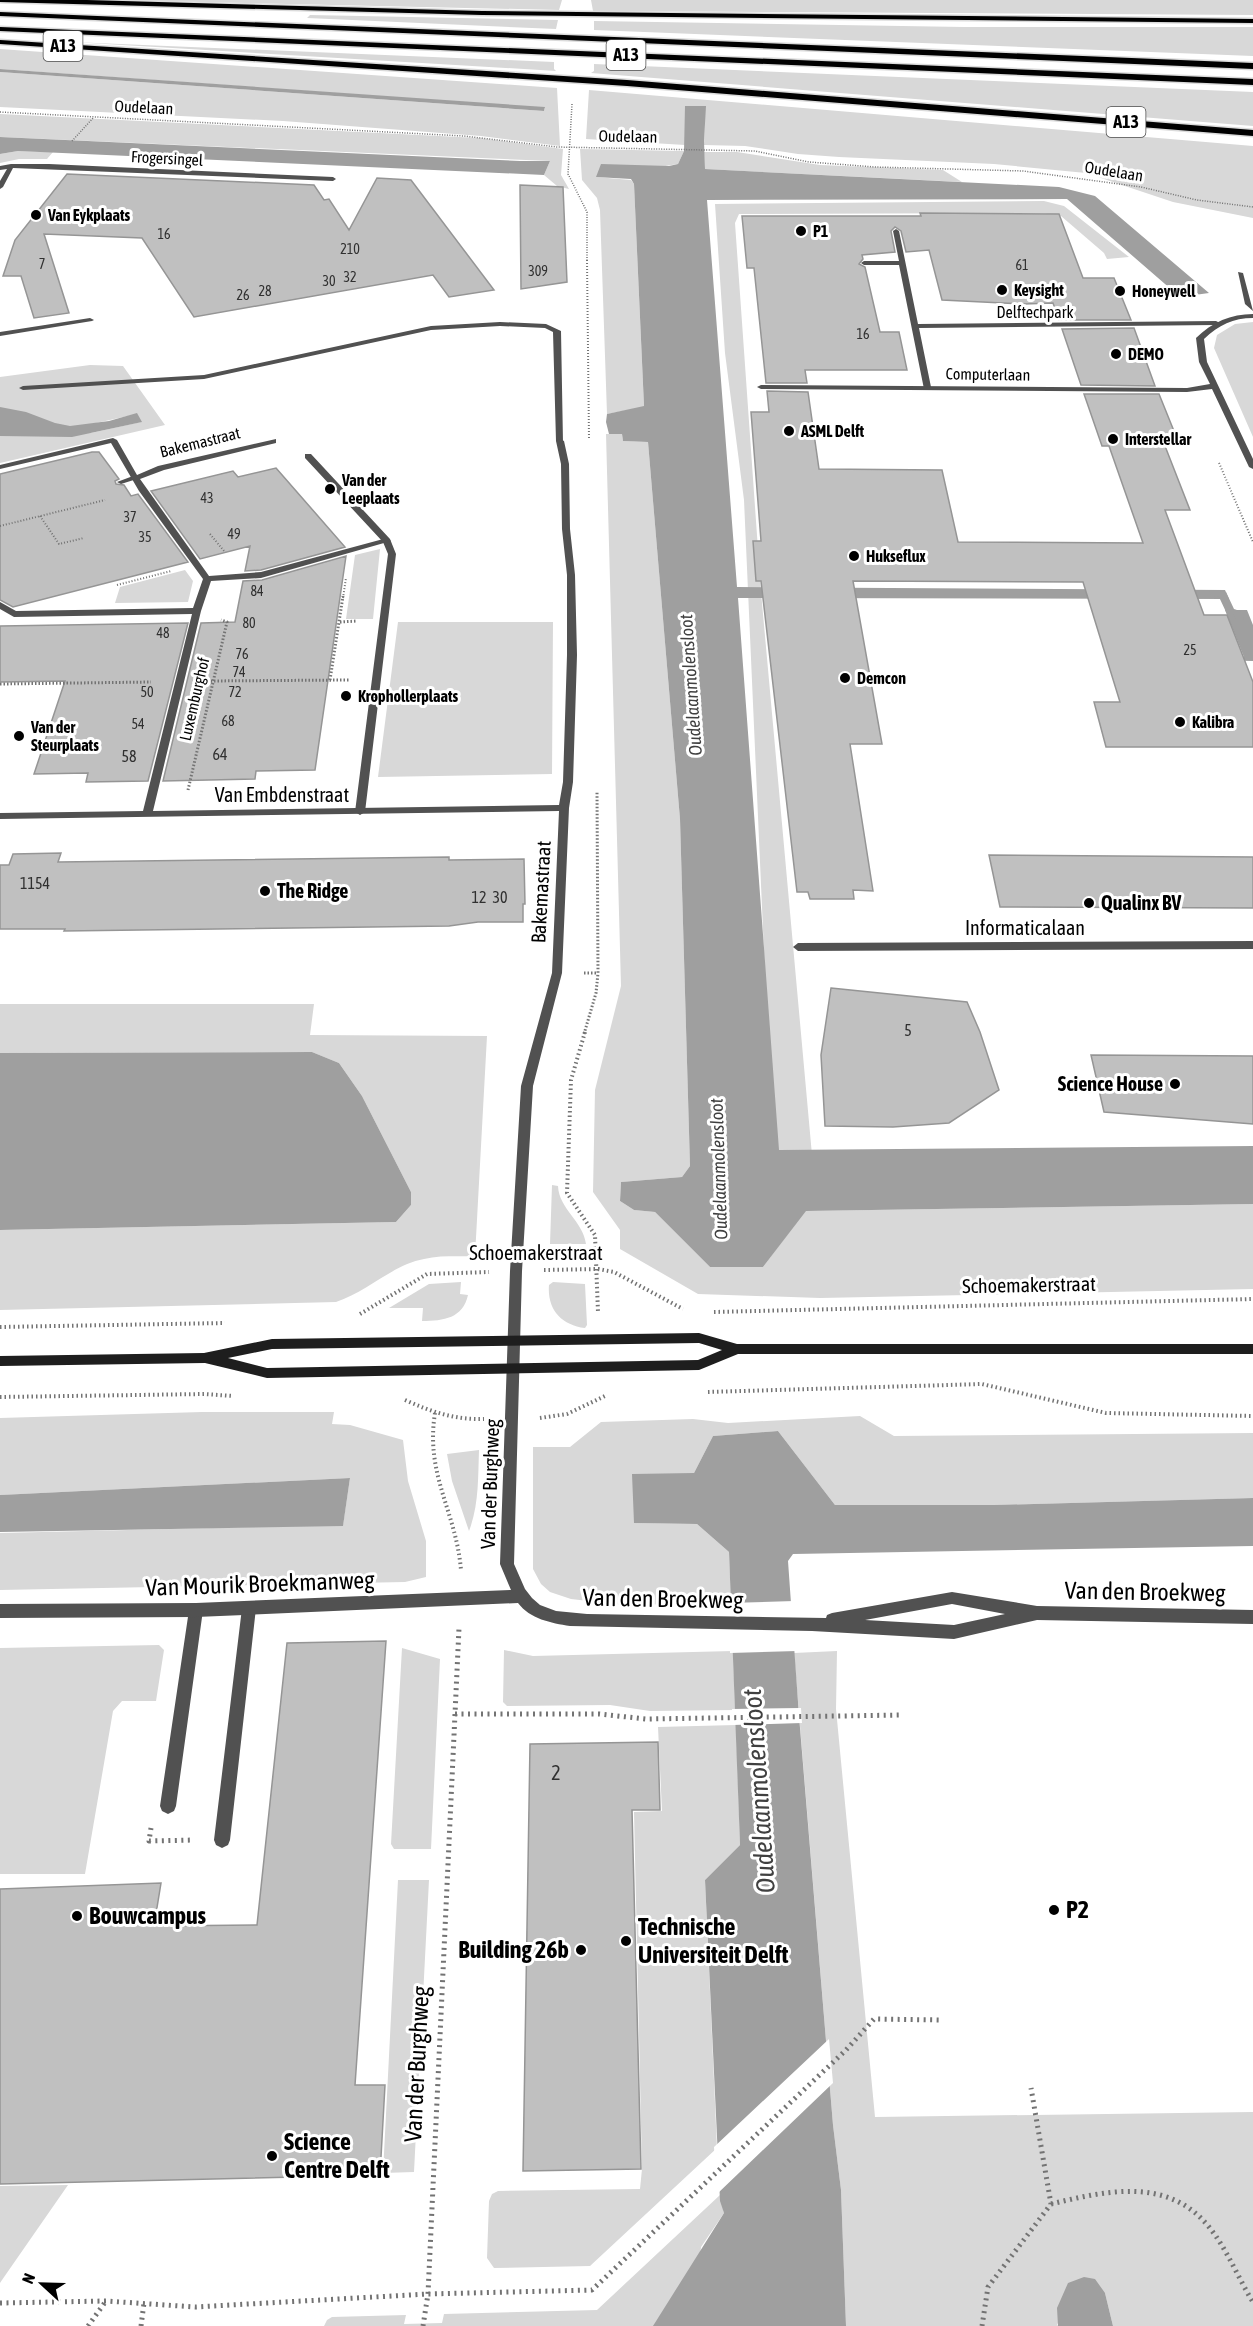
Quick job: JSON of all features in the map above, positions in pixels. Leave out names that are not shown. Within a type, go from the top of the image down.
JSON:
[{"type":"highway","name":"A13","points":[[0,0],[482,13],[1253,21]]},
{"type":"highway","name":"A13","points":[[0,14],[1253,66]]},
{"type":"highway","name":"A13","points":[[0,29],[1253,82]]},
{"type":"highway","name":"A13","points":[[0,42],[703,87],[1253,133]]},
{"type":"main road","points":[[0,1361],[204,1358],[272,1344],[699,1338],[738,1349],[1253,1349]]},
{"type":"main road","points":[[204,1358],[267,1373],[513,1370],[699,1365],[738,1349]]},
{"type":"street","name":"Frogersingel","points":[[0,168],[11,166],[333,178]]},
{"type":"street","points":[[0,187],[11,166]]},
{"type":"street","points":[[896,231],[927,387]]},
{"type":"street","points":[[864,261],[902,261]]},
{"type":"street","points":[[1240,273],[1248,304],[1253,309]]},
{"type":"street","name":"Delftechpark","points":[[916,326],[1216,323],[1242,316],[1253,316]]},
{"type":"street","points":[[0,334],[90,320]]},
{"type":"street","points":[[1216,323],[1200,338],[1203,362],[1253,467]]},
{"type":"street","name":"Bakemastraat","points":[[23,388],[204,377],[430,328],[500,324],[546,326],[557,331],[560,441],[565,464],[566,529],[571,575],[568,782],[564,808],[556,973],[527,1086],[514,1341]]},
{"type":"street","name":"Computerlaan","points":[[761,387],[1187,390],[1215,386]]},
{"type":"street","points":[[0,467],[113,440],[136,478],[207,579],[261,575],[387,541]]},
{"type":"street","name":"Bakemastraat","points":[[121,482],[161,468],[273,441]]},
{"type":"street","points":[[308,456],[387,541],[392,554],[360,813]]},
{"type":"street","name":"Luxemburghof","points":[[147,814],[196,611],[207,579]]},
{"type":"street","points":[[0,605],[14,614],[196,611]]},
{"type":"street","name":"Van Embdenstraat","points":[[0,816],[360,813],[564,808]]},
{"type":"street","name":"Informaticalaan","points":[[798,947],[1253,945]]},
{"type":"street","name":"Van der Burghweg","points":[[514,1341],[507,1564],[521,1596]]},
{"type":"street","name":"Van Mourik Broekmanweg","points":[[0,1611],[196,1610],[521,1596]]},
{"type":"street","name":"Van den Broekweg","points":[[521,1596],[532,1608],[553,1619],[636,1623],[812,1624],[954,1632],[1037,1613]]},
{"type":"street","name":"Van den Broekweg","points":[[812,1624],[952,1598],[1037,1613],[1253,1617]]},
{"type":"street","points":[[222,1840],[249,1608]]},
{"type":"street","points":[[168,1806],[196,1610]]},
{"type":"path","points":[[570,147],[572,101]]},
{"type":"path","name":"Oudelaan","points":[[0,112],[464,136],[570,147],[755,151],[809,162],[875,168],[960,168],[1044,173],[1141,187],[1197,200],[1253,207]]},
{"type":"path","points":[[79,134],[94,117]]},
{"type":"path","points":[[40,516],[59,544],[84,538]]},
{"type":"path","points":[[330,680],[350,551]]},
{"type":"path","name":"Luxemburghof","points":[[183,814],[227,622],[196,611]]},
{"type":"path","points":[[598,974],[596,993],[571,1080],[567,1193],[595,1235],[598,1269],[598,1340]]},
{"type":"path","name":"Schoemakerstraat","points":[[350,1317],[359,1315],[427,1274],[598,1269],[614,1272],[689,1312]]},
{"type":"path","name":"Schoemakerstraat","points":[[713,1312],[1253,1299]]},
{"type":"path","points":[[0,1327],[235,1323]]},
{"type":"path","points":[[597,1368],[604,1396],[616,1395]]},
{"type":"path","points":[[699,1393],[982,1384],[1106,1413],[1253,1416]]},
{"type":"path","name":"Van der Burghweg","points":[[423,2326],[428,2294],[461,1566],[455,1537],[438,1485],[432,1450],[431,1428],[435,1413]]},
{"type":"path","points":[[455,1714],[599,1714],[646,1719],[903,1715]]},
{"type":"path","points":[[0,2303],[106,2301],[195,2307],[428,2294],[592,2290],[846,2050],[874,2019],[941,2020]]},
{"type":"path","points":[[1031,2088],[1051,2204]]},
{"type":"path","points":[[982,2326],[988,2287],[1051,2204],[1121,2190],[1171,2199],[1185,2205],[1208,2225],[1237,2278],[1253,2301]]},
{"type":"path","points":[[88,2326],[106,2301]]},
{"type":"path","points":[[141,2326],[144,2303]]},
{"type":"shaded area","points":[[114,0],[562,0],[559,10]]},
{"type":"shaded area","points":[[591,0],[1253,0],[1253,15],[593,11]]},
{"type":"shaded area","points":[[310,15],[558,20],[556,29],[307,18]]},
{"type":"shaded area","points":[[594,21],[964,27],[1253,27],[1253,56],[594,30]]},
{"type":"shaded area","points":[[72,42],[554,62],[556,71]]},
{"type":"shaded area","points":[[0,49],[557,88],[560,146],[481,136],[283,121],[0,107],[0,72],[544,111],[545,108],[0,69]]},
{"type":"shaded area","points":[[594,64],[1253,92],[1253,126],[591,73],[594,71]]},
{"type":"shaded area","points":[[589,90],[1253,146],[1253,218],[1173,202],[1086,173],[994,164],[839,157],[745,146],[704,145],[705,106],[685,107],[685,145],[586,139]]},
{"type":"shaded area","points":[[0,114],[479,138],[563,149],[561,175],[569,189],[557,186],[544,175],[550,161],[0,137]]},
{"type":"shaded area","points":[[580,149],[684,151],[678,164],[596,177],[631,180],[634,184],[644,407],[607,414],[600,210],[597,198],[582,180]]},
{"type":"shaded area","points":[[18,151],[53,152],[47,159],[19,159],[0,163],[0,154]]},
{"type":"shaded area","points":[[704,152],[737,152],[820,165],[943,170],[962,182],[705,169]]},
{"type":"shaded area","points":[[1044,201],[1064,206],[1129,257],[1107,259],[1104,253],[1061,216],[1044,213],[739,214],[735,223],[761,592],[813,1166],[773,1156],[744,500],[725,353],[715,204]]},
{"type":"shaded area","points":[[1253,322],[1253,437],[1214,348],[1217,335],[1235,324]]},
{"type":"shaded area","points":[[90,365],[123,366],[165,425],[0,463],[0,377]],"holes":[[[137,414],[141,422],[91,433],[87,425]]]},
{"type":"shaded area","points":[[606,434],[622,434],[623,441],[648,442],[680,819],[690,1166],[682,1177],[621,1182],[620,1201],[634,1210],[655,1212],[710,1267],[763,1267],[805,1211],[1253,1204],[1253,1289],[820,1298],[698,1294],[620,1249],[620,1230],[593,1192],[595,1090],[621,986]]},
{"type":"shaded area","points":[[380,549],[373,619],[346,619],[355,555]]},
{"type":"shaded area","points":[[185,570],[193,581],[188,602],[115,603],[120,587]]},
{"type":"shaded area","points":[[398,622],[553,622],[552,774],[378,777]]},
{"type":"shaded area","points":[[0,1004],[314,1004],[310,1035],[487,1036],[475,1256],[436,1257],[412,1262],[336,1302],[0,1310],[0,1230],[396,1222],[411,1205],[411,1192],[362,1096],[339,1063],[312,1052],[0,1053]]},
{"type":"shaded area","points":[[552,1185],[558,1186],[562,1202],[580,1228],[586,1244],[550,1244]]},
{"type":"shaded area","points":[[461,1282],[460,1294],[468,1295],[462,1309],[451,1317],[422,1321],[423,1308],[389,1308],[429,1284]]},
{"type":"shaded area","points":[[553,1282],[585,1284],[587,1325],[585,1328],[569,1323],[557,1314],[549,1294],[549,1285]]},
{"type":"shaded area","points":[[202,1412],[334,1412],[332,1424],[350,1425],[403,1440],[408,1481],[426,1541],[426,1577],[405,1582],[0,1590],[0,1533],[343,1525],[350,1478],[0,1495],[0,1418]]},
{"type":"shaded area","points":[[860,1416],[894,1436],[1253,1433],[1253,1498],[994,1505],[835,1505],[778,1431],[713,1436],[694,1473],[635,1523],[697,1524],[729,1552],[731,1603],[623,1605],[571,1599],[550,1592],[541,1584],[533,1569],[533,1447],[570,1447],[601,1422],[693,1419],[728,1423]]},
{"type":"shaded area","points":[[479,1450],[476,1501],[469,1531],[452,1481],[447,1454]]},
{"type":"shaded area","points":[[159,1645],[164,1650],[156,1701],[122,1701],[113,1711],[85,1874],[0,1874],[0,1648]]},
{"type":"shaded area","points":[[402,1648],[440,1659],[431,1849],[394,1849],[391,1844]]},
{"type":"shaded area","points":[[504,1650],[533,1656],[733,1651],[735,1710],[650,1711],[610,1705],[507,1706],[503,1702]]},
{"type":"shaded area","points":[[837,1651],[836,1709],[875,2117],[1253,2112],[1253,2326],[1113,2326],[1105,2293],[1057,2324],[1058,2326],[846,2326],[841,2190],[833,2125],[794,1653]]},
{"type":"shaded area","points":[[736,1725],[740,1845],[705,1880],[717,2148],[590,2266],[494,2268],[487,2258],[489,2201],[492,2194],[498,2191],[640,2189],[642,2169],[634,1812],[662,1811],[658,1727]]},
{"type":"shaded area","points":[[398,1880],[429,1880],[414,2172],[383,2173]]},
{"type":"shaded area","points":[[68,2185],[2,2280],[0,2283],[0,2186]]},
{"type":"shaded area","points":[[720,2195],[724,2213],[701,2247],[693,2326],[324,2326],[332,2317],[406,2315],[404,2324],[442,2323],[444,2314],[597,2310]]},
{"type":"water","points":[[0,69],[545,107],[544,111],[0,72]]},
{"type":"water","name":"Oudelaanmolensloot","points":[[685,106],[706,106],[705,169],[1059,187],[1095,196],[1209,293],[1180,297],[1067,199],[707,200],[737,587],[1225,590],[1229,599],[738,598],[779,1150],[1253,1146],[1253,1204],[806,1211],[763,1267],[710,1267],[655,1212],[634,1210],[620,1201],[621,1182],[682,1177],[690,1166],[680,819],[648,442],[623,441],[622,434],[609,434],[606,422],[607,414],[644,406],[634,184],[631,179],[596,177],[601,164],[669,166],[678,164],[684,151]]},
{"type":"water","points":[[0,137],[550,161],[544,175],[18,151],[0,154]]},
{"type":"water","points":[[0,407],[26,412],[70,426],[109,421],[137,413],[142,422],[72,437],[0,436]]},
{"type":"water","points":[[1225,610],[1247,610],[1253,625],[1253,661],[1202,660],[1200,657],[1244,657]]},
{"type":"water","points":[[312,1052],[339,1063],[362,1096],[411,1192],[411,1205],[396,1222],[0,1230],[0,1053]]},
{"type":"water","name":"Oudelaanmolensloot","points":[[778,1431],[835,1505],[994,1505],[1253,1498],[1253,1546],[793,1554],[788,1561],[833,2125],[841,2190],[846,2326],[653,2326],[724,2213],[720,2201],[705,1880],[740,1845],[729,1552],[697,1524],[634,1523],[632,1474],[694,1473],[713,1436]]},
{"type":"water","points":[[350,1478],[343,1526],[0,1532],[0,1495]]},
{"type":"water","points":[[1084,2277],[1095,2279],[1105,2293],[1113,2326],[1058,2326],[1057,2308],[1068,2283]]},
{"type":"pier","points":[[794,1601],[797,1651],[730,1653],[728,1603]]},
{"type":"pier","points":[[801,1708],[802,1723],[733,1725],[732,1709]]},
{"type":"pier","points":[[829,2039],[833,2083],[717,2194],[714,2147]]},
{"type":"building","points":[[67,174],[314,185],[324,200],[329,199],[349,230],[377,178],[411,180],[494,290],[449,297],[433,275],[194,317],[142,238],[44,234],[69,313],[34,318],[21,276],[3,276],[15,240]]},
{"type":"building","points":[[520,185],[563,187],[567,282],[521,289]]},
{"type":"building","points":[[920,213],[1059,214],[1083,278],[1114,278],[1131,320],[1059,320],[1053,303],[942,300],[929,250],[906,252],[901,231],[895,227],[891,231],[895,252],[862,255],[863,259],[859,264],[865,267],[880,332],[899,332],[907,370],[805,370],[807,383],[766,383],[754,268],[747,268],[742,216],[921,216]]},
{"type":"building","points":[[1134,328],[1155,386],[1081,385],[1062,329]]},
{"type":"building","points":[[767,391],[808,392],[819,469],[942,470],[958,542],[1143,543],[1109,446],[1102,446],[1084,394],[1159,394],[1180,446],[1165,446],[1190,510],[1165,510],[1204,615],[1227,615],[1253,682],[1253,747],[1106,747],[1094,702],[1120,702],[1083,582],[853,581],[882,744],[850,744],[873,891],[853,890],[854,899],[810,899],[808,892],[797,892],[761,581],[756,581],[753,541],[761,541],[751,412],[769,412]]},
{"type":"building","points":[[99,452],[119,479],[115,481],[116,484],[124,485],[131,496],[138,494],[188,562],[13,607],[0,600],[0,474]]},
{"type":"building","points":[[276,468],[345,547],[261,570],[245,571],[250,546],[200,559],[151,491],[233,471],[238,477]]},
{"type":"building","points":[[346,556],[315,770],[256,771],[255,779],[163,781],[201,623],[235,622],[243,581],[262,580]]},
{"type":"building","points":[[188,623],[148,781],[86,782],[88,773],[34,774],[65,681],[0,682],[0,626]]},
{"type":"building","name":"The Ridge","points":[[61,853],[58,862],[449,857],[449,860],[524,859],[523,922],[478,922],[449,926],[64,931],[65,929],[0,929],[0,865],[9,865],[13,854]]},
{"type":"building","points":[[989,855],[1253,857],[1253,908],[1000,907]]},
{"type":"building","points":[[831,988],[967,1002],[980,1032],[999,1090],[949,1123],[893,1127],[825,1126],[821,1055]]},
{"type":"building","name":"Science House","points":[[1091,1055],[1253,1056],[1253,1124],[1104,1112]]},
{"type":"building","name":"Bouwcampus","points":[[386,1641],[355,2085],[385,2085],[380,2175],[0,2184],[0,1889],[161,1883],[154,1926],[257,1925],[287,1643]]},
{"type":"building","name":"Building 26b","points":[[658,1742],[660,1810],[632,1810],[641,2169],[523,2171],[530,1744]]},
{"type":"waterway","points":[[1210,594],[1223,594],[1230,612],[1238,612],[1240,618]]},
{"type":"place","name":"Van Eykplaats","points":[[36,215]]},
{"type":"place","name":"P1","points":[[801,231]]},
{"type":"place","name":"Keysight","points":[[1002,290]]},
{"type":"place","name":"Honeywell","points":[[1120,291]]},
{"type":"place","name":"DEMO","points":[[1116,354]]},
{"type":"place","name":"ASML Delft","points":[[789,431]]},
{"type":"place","name":"Interstellar","points":[[1113,439]]},
{"type":"place","name":"Van der Leeplaats","points":[[330,489]]},
{"type":"place","name":"Hukseflux","points":[[854,556]]},
{"type":"place","name":"Demcon","points":[[845,678]]},
{"type":"place","name":"Krophollerplaats","points":[[346,696]]},
{"type":"place","name":"Kalibra","points":[[1180,722]]},
{"type":"place","name":"Van der Steurplaats","points":[[19,736]]},
{"type":"place","name":"The Ridge","points":[[265,891]]},
{"type":"place","name":"Qualinx BV","points":[[1089,903]]},
{"type":"place","name":"Science House","points":[[1175,1084]]},
{"type":"place","name":"P2","points":[[1054,1910]]},
{"type":"place","name":"Bouwcampus","points":[[77,1916]]},
{"type":"place","name":"Technische Universiteit Delft","points":[[626,1941]]},
{"type":"place","name":"Building 26b","points":[[581,1950]]},
{"type":"place","name":"Science Centre Delft","points":[[272,2156]]}]
